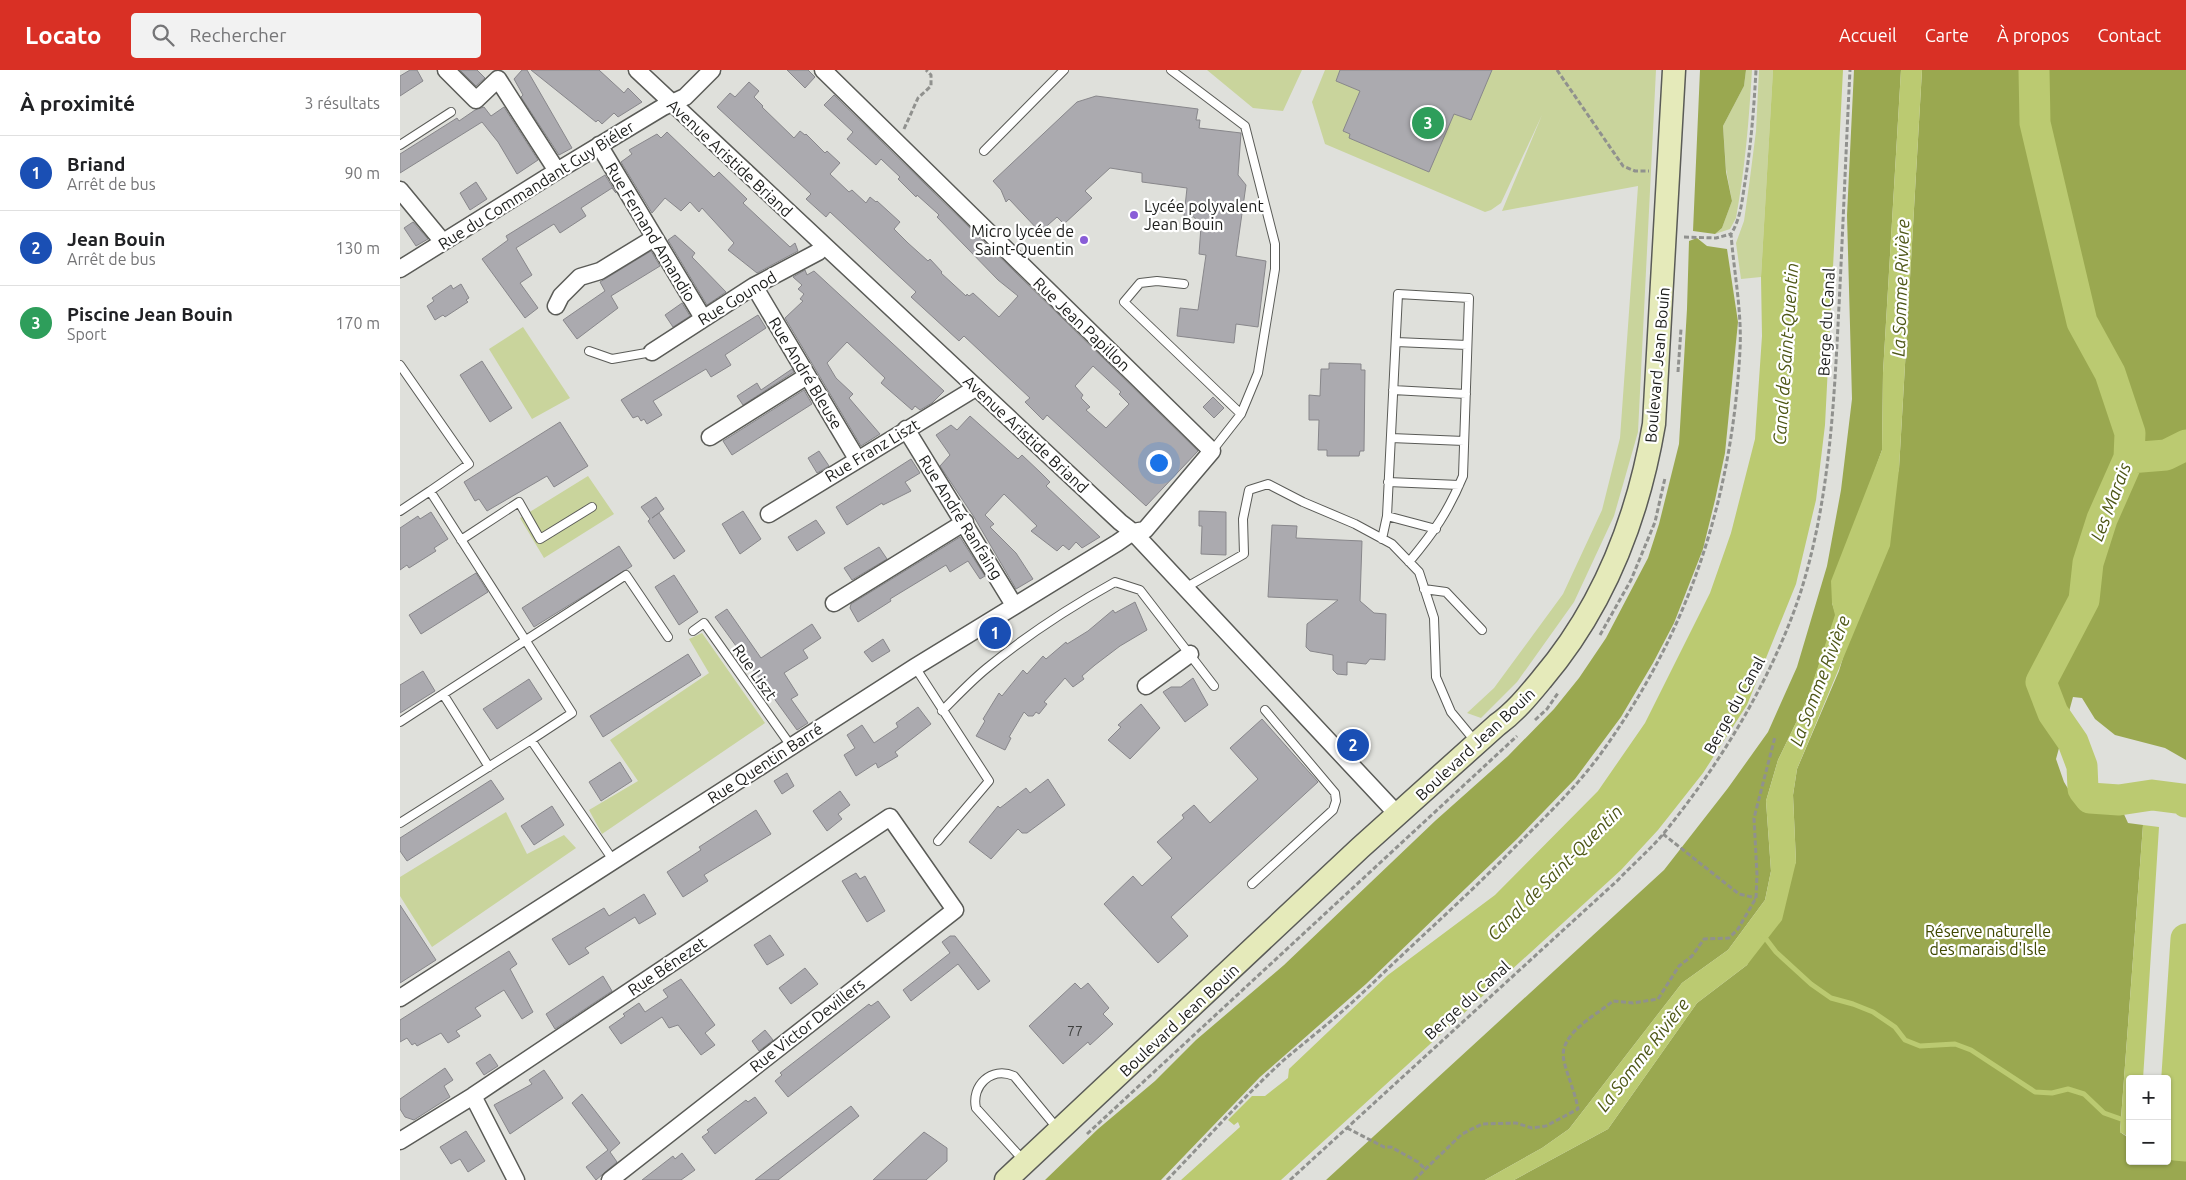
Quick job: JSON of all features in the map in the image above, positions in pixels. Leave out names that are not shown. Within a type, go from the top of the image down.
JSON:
[{"type":"street","points":[[446,70],[476,100],[498,79],[557,170]]},
{"type":"street","name":"Avenue Aristide Briand","points":[[636,70],[1132,532],[1398,816]]},
{"type":"street","name":"Rue du Commandant Guy Biéler","points":[[400,270],[557,170],[685,97],[712,70]]},
{"type":"street","name":"Rue Jean Papillon","points":[[823,70],[1212,451]]},
{"type":"street","name":"Boulevard Jean Bouin","points":[[1006,1180],[1360,848],[1398,816],[1476,743],[1510,715],[1564,654],[1590,612],[1616,560],[1640,489],[1654,424],[1679,233],[1674,70]]},
{"type":"street","name":"Rue Fernand Amandio","points":[[599,145],[703,318]]},
{"type":"street","points":[[400,190],[443,242]]},
{"type":"street","points":[[556,306],[561,296],[580,277],[600,271],[654,238]]},
{"type":"street","name":"Rue Gounod","points":[[652,352],[754,286],[818,252],[824,246]]},
{"type":"street","name":"Rue André Bleuse","points":[[754,286],[857,460]]},
{"type":"street","points":[[710,437],[807,376]]},
{"type":"street","name":"Rue Franz Liszt","points":[[769,514],[906,429],[970,392],[975,386]]},
{"type":"street","name":"Rue André Ranfaing","points":[[906,429],[965,522],[1014,605]]},
{"type":"street","name":"Rue Quentin Barré","points":[[400,998],[915,667],[1117,544],[1132,532],[1145,530],[1212,451]]},
{"type":"street","points":[[834,602],[965,522]]},
{"type":"street","points":[[1146,686],[1190,654]]},
{"type":"street","name":"Rue Bénezet","points":[[400,1141],[473,1096],[890,817],[918,858]]},
{"type":"street","name":"Rue Victor Devillers","points":[[610,1180],[955,910],[918,858]]},
{"type":"street","points":[[473,1096],[516,1180]]},
{"type":"lane","points":[[984,151],[1064,70]]},
{"type":"lane","points":[[1171,70],[1245,126],[1275,244],[1275,269],[1258,373],[1241,414],[1212,451]]},
{"type":"lane","points":[[400,145],[451,112]]},
{"type":"lane","points":[[1184,284],[1157,281],[1140,283],[1124,302],[1241,414]]},
{"type":"lane","points":[[1382,539],[1387,516],[1398,294],[1469,298],[1463,476],[1436,529],[1409,562]]},
{"type":"lane","points":[[1396,342],[1467,345]]},
{"type":"lane","points":[[589,351],[612,359],[652,352]]},
{"type":"lane","points":[[400,364],[468,464],[400,511]]},
{"type":"lane","points":[[1393,390],[1466,394]]},
{"type":"lane","points":[[1391,438],[1464,441]]},
{"type":"lane","points":[[1388,482],[1459,485]]},
{"type":"lane","points":[[1185,588],[1244,554],[1243,519],[1249,490],[1268,484],[1303,502],[1356,524],[1392,544],[1419,572],[1434,618],[1436,677],[1451,712],[1476,743]]},
{"type":"lane","points":[[400,823],[572,713],[430,491]]},
{"type":"lane","points":[[461,540],[519,502],[540,540],[592,507]]},
{"type":"lane","points":[[1387,516],[1436,529]]},
{"type":"lane","points":[[400,722],[626,575],[668,638]]},
{"type":"lane","points":[[942,711],[986,669],[1033,634],[1075,604],[1116,582],[1140,590],[1214,686]]},
{"type":"lane","points":[[1424,589],[1446,592],[1482,630]]},
{"type":"lane","name":"Rue Liszt","points":[[693,631],[704,623],[791,746]]},
{"type":"lane","points":[[915,667],[989,781],[938,841]]},
{"type":"lane","points":[[443,694],[489,767]]},
{"type":"lane","points":[[1252,884],[1333,810],[1336,801],[1335,793],[1265,710]]},
{"type":"lane","points":[[531,740],[613,860]]},
{"type":"lane","points":[[1025,1163],[976,1108],[974,1098],[976,1089],[995,1073],[1004,1071],[1014,1076],[1059,1131]]},
{"type":"path","points":[[897,144],[918,98],[930,86],[931,74],[926,70]]},
{"type":"path","points":[[1556,70],[1623,166],[1635,170],[1655,172]]},
{"type":"path","name":"Berge du Canal","points":[[1290,1180],[1618,880],[1663,834],[1718,761],[1749,710],[1774,658],[1800,592],[1823,500],[1832,439],[1850,70]]},
{"type":"path","points":[[1679,233],[1716,238],[1731,234]]},
{"type":"path","points":[[1679,233],[1685,247]]},
{"type":"path","points":[[1678,374],[1681,325]]},
{"type":"path","points":[[1599,637],[1631,580],[1655,522],[1665,476]]},
{"type":"path","points":[[1532,722],[1547,709],[1564,685]]},
{"type":"path","points":[[1080,1140],[1518,736]]},
{"type":"path","points":[[1414,1180],[1424,1168],[1462,1134],[1482,1124],[1516,1123],[1532,1128],[1546,1126],[1578,1109],[1576,1093],[1563,1058],[1566,1044],[1574,1031],[1613,1001],[1633,1003],[1658,999],[1678,966],[1692,956],[1704,939],[1729,938],[1738,929],[1756,898],[1758,875],[1754,818],[1776,737]]},
{"type":"path","points":[[1663,834],[1739,894],[1756,898]]},
{"type":"path","points":[[1347,1128],[1384,1147],[1391,1146],[1418,1162],[1424,1168]]},
{"type":"shaded area","points":[[1207,70],[1302,70],[1283,111],[1253,108]]},
{"type":"shaded area","points":[[1325,70],[1656,70],[1638,432],[1614,516],[1574,602],[1517,682],[1481,718],[1467,713],[1494,688],[1563,594],[1602,510],[1620,438],[1638,186],[1502,211],[1542,115],[1501,203],[1485,212],[1325,144],[1312,102]]},
{"type":"shaded area","points":[[1746,70],[1752,70],[1751,89],[1744,163],[1736,218],[1730,229],[1715,234],[1722,228],[1732,201],[1726,169],[1723,126],[1744,86]]},
{"type":"shaded area","points":[[1759,70],[1773,70],[1761,277],[1741,279],[1736,243],[1744,221],[1750,178],[1756,131]]},
{"type":"shaded area","points":[[523,327],[570,398],[532,419],[489,349]]},
{"type":"shaded area","points":[[588,476],[614,514],[544,558],[520,518]]},
{"type":"shaded area","points":[[702,633],[765,723],[602,834],[589,810],[638,781],[610,740],[709,673],[689,639]]},
{"type":"shaded area","points":[[506,812],[527,854],[564,835],[576,848],[432,947],[400,896],[400,877]]},
{"type":"green space","points":[[1700,70],[1746,70],[1744,86],[1723,126],[1726,172],[1732,201],[1722,228],[1715,234],[1693,231]]},
{"type":"green space","points":[[1854,70],[1901,70],[1883,373],[1882,450],[1832,603],[1836,615],[1807,700],[1778,760],[1766,801],[1771,871],[1765,900],[1728,950],[1682,983],[1569,1129],[1542,1148],[1485,1180],[1326,1180],[1664,870],[1728,788],[1768,732],[1797,667],[1827,566],[1841,490],[1852,399],[1847,215]]},
{"type":"green space","name":"Réserve naturelle des marais d'Isle","points":[[1922,70],[2186,70],[2186,760],[2165,748],[2115,735],[2095,719],[2082,698],[2073,697],[2056,759],[2064,782],[2076,802],[2097,809],[2123,812],[2128,823],[2143,825],[2120,1132],[2126,1136],[2126,1165],[2171,1165],[2171,1154],[2186,1158],[2186,1180],[1514,1180],[1608,1129],[1697,1003],[1747,965],[1796,862],[1793,795],[1797,769],[1839,671],[1899,469]]},
{"type":"green space","points":[[1697,238],[1707,246],[1727,249],[1738,322],[1725,453],[1703,549],[1674,623],[1621,717],[1575,779],[1517,839],[1366,984],[1260,1077],[1161,1180],[1045,1180],[1098,1129],[1155,1081],[1196,1040],[1284,965],[1435,821],[1508,756],[1554,709],[1579,678],[1606,638],[1648,558],[1659,524],[1679,444],[1689,241]]},
{"type":"water","name":"Canal de Saint-Quentin","points":[[1773,70],[1843,70],[1825,425],[1816,500],[1796,584],[1747,705],[1703,773],[1658,830],[1621,870],[1281,1180],[1181,1180],[1240,1127],[1238,1122],[1234,1125],[1228,1120],[1252,1096],[1265,1096],[1288,1078],[1289,1069],[1388,975],[1495,895],[1598,791],[1645,723],[1710,593],[1731,533],[1755,439],[1762,336],[1761,277]]},
{"type":"water","name":"La Somme Rivière","points":[[1901,70],[1922,70],[1899,469],[1890,546],[1797,769],[1793,795],[1796,862],[1782,920],[1747,965],[1697,1003],[1608,1129],[1514,1180],[1485,1180],[1542,1148],[1569,1129],[1682,983],[1728,950],[1765,900],[1771,871],[1766,801],[1778,760],[1807,700],[1835,615],[1832,603],[1831,581],[1882,450],[1883,373]]},
{"type":"water","points":[[2143,825],[2159,827],[2143,1075],[2126,1075],[2126,1136],[2120,1132]]},
{"type":"water","points":[[2171,1134],[2186,1136],[2186,1158],[2171,1154]]},
{"type":"building","points":[[410,70],[417,70],[423,81],[400,96],[400,76]]},
{"type":"building","points":[[460,70],[477,70],[485,78],[476,86]]},
{"type":"building","points":[[522,70],[527,70],[572,148],[559,155],[521,97],[523,95],[514,79]]},
{"type":"building","points":[[531,70],[599,70],[624,93],[628,88],[642,102],[618,117],[614,113],[602,124],[598,120],[596,122]]},
{"type":"building","points":[[787,70],[808,70],[815,77],[805,88]]},
{"type":"building","points":[[1340,70],[1492,70],[1471,120],[1454,114],[1429,172],[1349,138],[1350,134],[1343,131],[1360,91],[1336,81]]},
{"type":"building","points":[[749,82],[759,91],[754,97],[762,107],[794,138],[800,131],[806,134],[825,153],[827,151],[840,163],[830,174],[849,192],[852,190],[866,203],[870,197],[877,201],[900,222],[894,229],[908,243],[928,261],[930,259],[941,273],[966,296],[973,293],[999,317],[1018,296],[998,280],[937,217],[939,215],[917,195],[916,197],[898,179],[900,177],[881,159],[876,165],[847,139],[853,132],[824,105],[834,95],[1198,451],[1146,506],[1047,415],[1043,420],[1025,402],[1030,398],[964,336],[959,341],[911,297],[916,292],[830,212],[826,217],[806,199],[811,194],[717,107],[730,93],[735,97]],"holes":[[[1093,366],[1121,392],[1119,394],[1129,404],[1106,428],[1086,410],[1090,407],[1081,398],[1083,395],[1075,386]]]},
{"type":"building","points":[[1096,96],[1198,109],[1196,120],[1200,120],[1199,128],[1241,133],[1238,175],[1246,185],[1236,256],[1266,261],[1258,327],[1236,324],[1234,343],[1177,336],[1180,308],[1198,310],[1206,255],[1199,254],[1201,226],[1194,217],[1184,216],[1187,188],[1142,182],[1142,173],[1110,168],[1085,191],[1092,198],[1064,224],[1057,217],[1040,232],[1009,199],[1006,202],[1001,190],[993,181],[1077,102]]},
{"type":"building","points":[[484,107],[491,116],[504,107],[538,160],[517,174],[498,142],[482,122],[400,173],[400,154],[457,118],[459,121],[475,110]]},
{"type":"building","points":[[667,132],[714,177],[719,172],[747,199],[743,203],[790,247],[795,243],[798,251],[757,273],[728,250],[734,243],[702,208],[699,212],[690,202],[681,211],[665,198],[652,213],[621,162],[632,154],[629,150],[657,134],[661,138]]},
{"type":"building","points":[[605,175],[616,193],[612,188],[581,208],[586,216],[560,233],[554,224],[516,248],[532,275],[520,283],[538,308],[525,318],[482,259],[508,240],[506,236]]},
{"type":"building","points":[[476,182],[487,199],[470,210],[460,193]]},
{"type":"building","points":[[413,222],[428,239],[416,246],[404,228]]},
{"type":"building","points":[[675,235],[695,253],[692,257],[726,292],[707,305],[668,240]]},
{"type":"building","points":[[651,251],[660,266],[611,296],[618,308],[577,339],[563,320],[605,291],[600,282]]},
{"type":"building","points":[[805,270],[807,275],[814,271],[944,391],[932,403],[920,410],[915,406],[912,410],[881,383],[885,378],[847,342],[827,363],[836,378],[853,394],[849,398],[880,434],[861,446],[785,318],[803,301],[800,299],[804,294],[798,289],[802,285],[793,277]]},
{"type":"building","points":[[461,284],[469,298],[466,300],[468,302],[445,317],[443,315],[435,320],[427,306],[434,301],[432,298],[451,285],[453,289]]},
{"type":"building","points":[[682,303],[690,316],[673,327],[665,315]]},
{"type":"building","points":[[758,315],[766,328],[725,355],[731,365],[711,377],[706,369],[653,401],[662,415],[647,424],[644,419],[641,421],[638,416],[633,418],[621,400]]},
{"type":"building","points":[[482,361],[512,408],[490,422],[460,375]]},
{"type":"building","points":[[1329,363],[1361,364],[1361,370],[1365,370],[1364,451],[1360,451],[1359,456],[1327,456],[1327,450],[1318,450],[1319,420],[1309,420],[1309,395],[1320,396],[1321,369],[1329,369]]},
{"type":"building","points":[[792,369],[794,372],[743,405],[737,396],[757,383],[761,390]]},
{"type":"building","points":[[804,390],[812,404],[732,455],[723,441]]},
{"type":"building","points":[[1213,397],[1224,408],[1214,418],[1203,407]]},
{"type":"building","points":[[970,416],[1018,459],[1022,455],[1050,482],[1046,486],[1100,537],[1082,548],[1076,542],[1069,550],[1063,545],[1057,551],[1031,531],[1037,526],[1004,494],[985,515],[994,524],[990,527],[1016,553],[1033,579],[1016,589],[974,517],[940,466],[950,455],[936,435],[951,425],[957,430]]},
{"type":"building","points":[[560,422],[588,466],[554,487],[547,476],[487,511],[479,499],[475,501],[464,482]]},
{"type":"building","points":[[819,451],[829,466],[817,473],[808,458]]},
{"type":"building","points":[[911,459],[920,473],[905,482],[911,491],[883,505],[882,503],[847,525],[836,507]]},
{"type":"building","points":[[656,497],[664,509],[652,518],[659,513],[685,551],[674,559],[648,521],[650,519],[641,507]]},
{"type":"building","points":[[743,511],[761,539],[740,554],[722,524]]},
{"type":"building","points":[[1199,511],[1226,512],[1226,555],[1201,554],[1202,526],[1199,526]]},
{"type":"building","points":[[431,512],[448,539],[434,548],[436,551],[409,568],[407,565],[400,570],[400,528],[418,516],[420,519]]},
{"type":"building","points":[[816,520],[825,533],[797,551],[788,537]]},
{"type":"building","points":[[1272,525],[1297,526],[1296,538],[1362,541],[1360,601],[1374,613],[1386,614],[1385,660],[1370,659],[1366,664],[1347,662],[1347,675],[1337,674],[1333,670],[1333,655],[1310,651],[1306,647],[1307,624],[1338,600],[1268,597]]},
{"type":"building","points":[[960,537],[985,576],[980,579],[968,561],[950,572],[946,565],[890,599],[891,601],[858,622],[850,608],[851,604]]},
{"type":"building","points":[[619,546],[632,566],[534,627],[522,608]]},
{"type":"building","points":[[879,547],[887,559],[852,580],[844,568]]},
{"type":"building","points":[[476,573],[488,592],[421,634],[409,615]]},
{"type":"building","points":[[674,575],[698,612],[679,625],[655,587]]},
{"type":"building","points":[[1135,602],[1147,630],[1120,646],[1095,665],[1082,676],[1084,679],[1073,687],[1065,678],[1044,702],[1047,704],[1039,714],[1036,712],[1033,716],[1028,716],[1024,712],[1009,737],[1011,738],[1005,750],[976,736],[985,721],[983,719],[999,693],[1002,696],[1023,670],[1027,674],[1043,656],[1046,659],[1066,642],[1067,644],[1088,631],[1113,610],[1115,613]]},
{"type":"building","points":[[727,609],[761,658],[812,624],[821,638],[803,650],[808,658],[784,673],[798,695],[791,699],[808,723],[797,730],[715,617]]},
{"type":"building","points":[[883,639],[890,651],[872,662],[864,652]]},
{"type":"building","points":[[688,654],[701,675],[603,737],[590,716]]},
{"type":"building","points":[[423,671],[435,691],[400,713],[400,685]]},
{"type":"building","points":[[1193,678],[1208,705],[1185,722],[1163,692],[1171,687],[1181,687]]},
{"type":"building","points":[[529,679],[542,699],[497,729],[483,709]]},
{"type":"building","points":[[1141,704],[1160,728],[1130,759],[1108,740],[1121,727],[1118,725]]},
{"type":"building","points":[[918,707],[931,724],[895,752],[898,756],[878,768],[876,763],[856,776],[844,755],[855,748],[847,735],[862,725],[874,743],[898,727],[896,723]]},
{"type":"building","points":[[1262,719],[1318,782],[1171,917],[1188,936],[1158,963],[1104,904],[1133,876],[1142,886],[1172,858],[1157,842],[1184,818],[1182,815],[1194,805],[1210,823],[1258,779],[1230,748]]},
{"type":"building","points":[[620,762],[632,781],[601,801],[589,782]]},
{"type":"building","points":[[787,773],[794,786],[782,794],[774,781]]},
{"type":"building","points":[[1048,779],[1065,805],[1027,833],[1022,833],[1018,829],[991,859],[969,842],[998,806],[1000,808],[1026,788],[1030,793]]},
{"type":"building","points":[[491,780],[504,799],[407,861],[400,851],[400,838]]},
{"type":"building","points":[[840,791],[850,805],[838,814],[842,819],[827,831],[813,811]]},
{"type":"building","points":[[552,806],[564,825],[534,845],[521,826]]},
{"type":"building","points":[[756,810],[771,834],[704,875],[708,881],[683,897],[667,872],[701,850],[699,847]]},
{"type":"building","points":[[856,873],[860,879],[865,876],[885,911],[867,922],[842,881]]},
{"type":"building","points":[[644,894],[656,914],[639,924],[635,917],[585,948],[589,953],[569,965],[552,939],[604,908],[609,916]]},
{"type":"building","points":[[400,905],[436,960],[400,983]]},
{"type":"building","points":[[770,935],[784,955],[767,965],[754,945]]},
{"type":"building","points":[[950,936],[955,936],[990,981],[978,990],[958,964],[911,1001],[903,990],[950,953],[942,942]]},
{"type":"building","points":[[509,951],[517,964],[510,969],[533,1012],[522,1019],[504,990],[475,1008],[481,1016],[456,1031],[460,1036],[448,1043],[441,1033],[417,1046],[415,1043],[412,1045],[407,1038],[400,1042],[400,1020]]},
{"type":"building","points":[[805,968],[818,984],[791,1004],[779,988]]},
{"type":"building","points":[[603,976],[612,991],[555,1029],[546,1014]]},
{"type":"building","points":[[681,979],[715,1025],[705,1033],[715,1045],[701,1055],[678,1025],[669,1028],[662,1017],[621,1044],[609,1027],[639,1003],[645,1012],[668,997],[663,990]]},
{"type":"building","points":[[1075,983],[1081,989],[1088,983],[1109,1008],[1103,1014],[1113,1024],[1090,1045],[1088,1042],[1063,1064],[1029,1026]]},
{"type":"building","points":[[878,1001],[890,1017],[788,1097],[775,1081],[782,1075],[780,1073],[869,1004],[871,1006]]},
{"type":"building","points":[[765,1030],[773,1040],[759,1051],[752,1041]]},
{"type":"building","points":[[490,1054],[498,1066],[484,1075],[476,1063]]},
{"type":"building","points":[[445,1068],[453,1080],[444,1086],[450,1097],[414,1120],[405,1117],[400,1109],[400,1099]]},
{"type":"building","points":[[544,1070],[563,1098],[510,1134],[494,1105],[532,1084],[529,1080]]},
{"type":"building","points":[[582,1094],[620,1143],[610,1152],[617,1162],[596,1180],[586,1167],[608,1150],[572,1103]]},
{"type":"building","points":[[755,1097],[767,1113],[715,1154],[702,1137],[709,1132],[707,1130],[746,1100],[748,1102]]},
{"type":"building","points":[[851,1106],[859,1116],[778,1180],[755,1180]]},
{"type":"building","points":[[466,1131],[485,1161],[468,1172],[460,1159],[451,1164],[440,1147]]},
{"type":"building","points":[[924,1132],[947,1148],[947,1161],[926,1180],[873,1180]]},
{"type":"building","points":[[682,1153],[695,1170],[681,1180],[642,1180],[673,1156],[675,1159]]},
{"type":"waterway","name":"Les Marais","points":[[2034,70],[2035,123],[2082,322],[2110,373],[2130,433],[2129,458],[2102,519],[2088,563],[2084,600],[2041,682],[2053,713],[2073,742],[2082,766],[2083,789],[2090,798],[2119,800],[2152,795],[2183,799],[2186,802]]},
{"type":"waterway","points":[[2129,458],[2166,455],[2186,445]]},
{"type":"waterway","points":[[1763,935],[1776,952],[1811,984],[1831,998],[1873,1012],[1895,1027],[1905,1040],[1920,1046],[1955,1044],[1971,1050],[2035,1092],[2052,1093],[2068,1089],[2084,1094],[2104,1113],[2121,1119],[2126,1118]]},
{"type":"waterway","name":"Les Marais","points":[[2186,939],[2174,1120],[2175,1145],[2186,1146]]},
{"type":"place","name":"Piscine Jean Bouin","points":[[1428,123]]},
{"type":"place","name":"Lycée polyvalent Jean Bouin","points":[[1134,215]]},
{"type":"place","name":"Micro lycée de Saint-Quentin","points":[[1084,240]]},
{"type":"place","name":"Briand","points":[[995,633]]},
{"type":"place","name":"Jean Bouin","points":[[1353,745]]}]
